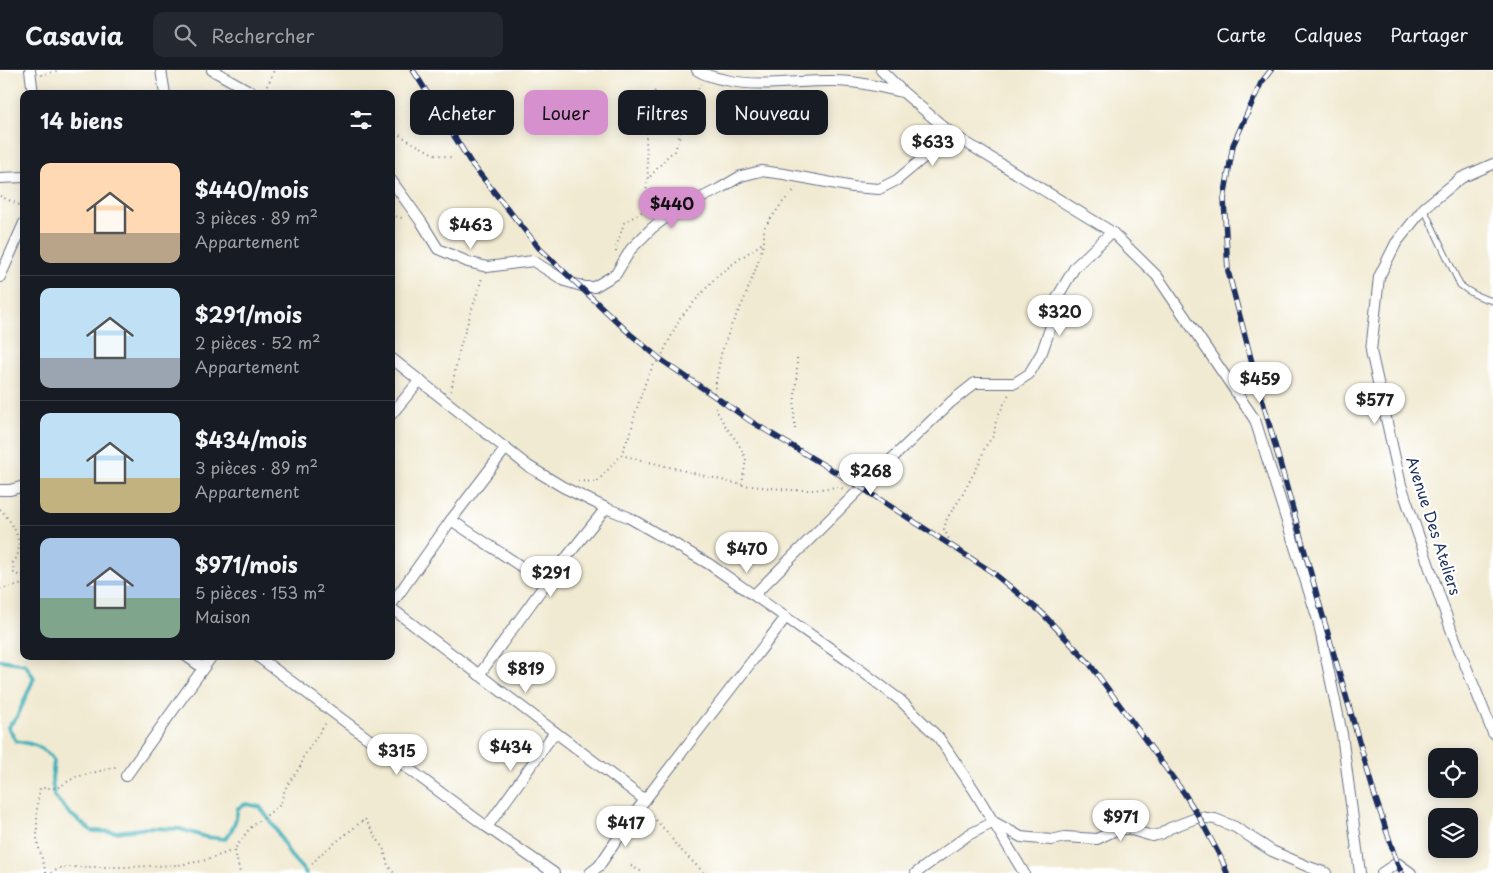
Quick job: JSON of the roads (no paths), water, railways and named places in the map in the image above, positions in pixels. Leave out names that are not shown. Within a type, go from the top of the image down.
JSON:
[{"type":"street","points":[[161,70],[164,90]]},
{"type":"street","points":[[212,70],[248,90]]},
{"type":"street","points":[[881,70],[903,92],[952,134],[1112,232],[1157,276],[1255,420],[1318,620],[1342,734],[1360,873]]},
{"type":"street","points":[[701,73],[741,83],[860,82],[903,92]]},
{"type":"street","points":[[31,74],[33,90]]},
{"type":"street","points":[[395,186],[438,249],[452,256],[487,266],[533,261],[565,281],[585,287],[594,287],[616,274],[631,249],[652,228],[675,211],[741,176],[761,172],[853,187],[879,189],[897,180],[952,134]]},
{"type":"street","name":"Avenue Des Ateliers","points":[[1493,164],[1461,178],[1424,208],[1396,243],[1379,277],[1371,351],[1401,485],[1452,632],[1493,732]]},
{"type":"street","points":[[0,178],[20,177]]},
{"type":"street","points":[[0,277],[20,232]]},
{"type":"street","points":[[754,595],[951,402],[976,382],[1015,383],[1029,374],[1042,352],[1053,320],[1058,296],[1075,267],[1112,232]]},
{"type":"street","points":[[395,361],[447,400],[528,466],[563,487],[628,517],[709,564],[900,700],[939,738],[974,790],[1024,873]]},
{"type":"street","points":[[395,410],[420,380]]},
{"type":"street","points":[[395,601],[451,520],[506,448]]},
{"type":"street","points":[[0,490],[20,487]]},
{"type":"street","points":[[480,675],[546,583],[606,508]]},
{"type":"street","points":[[451,520],[546,583]]},
{"type":"street","points":[[395,610],[645,800]]},
{"type":"street","points":[[590,873],[599,866],[645,800],[786,617]]},
{"type":"street","points":[[192,660],[203,668]]},
{"type":"street","points":[[126,776],[209,660]]},
{"type":"street","points":[[262,660],[488,827],[554,873]]},
{"type":"street","points":[[488,827],[555,732]]},
{"type":"street","points":[[994,822],[1021,837],[1051,840],[1065,837],[1097,839],[1118,830],[1128,829],[1152,836],[1161,834],[1170,828],[1199,816],[1215,819],[1235,828],[1272,851],[1326,873]]},
{"type":"street","points":[[916,873],[968,835],[994,822]]},
{"type":"street","points":[[1382,873],[1397,863],[1411,873]]},
{"type":"lane","points":[[1424,208],[1460,285],[1470,293],[1493,301]]},
{"type":"waterway","points":[[0,660],[25,664],[34,678],[17,717],[8,727],[16,741],[38,746],[50,756],[54,761],[52,779],[54,796],[69,813],[92,831],[117,832],[148,828],[180,829],[206,837],[225,839],[231,832],[238,808],[246,804],[260,807],[276,829],[290,855],[306,873]]},
{"type":"railway","points":[[413,70],[471,163],[539,248],[629,333],[660,359],[752,422],[862,488],[992,572],[1041,612],[1089,663],[1184,793],[1199,817],[1227,873]]},
{"type":"railway","points":[[1271,70],[1261,83],[1233,145],[1224,199],[1228,271],[1254,370],[1374,793],[1402,873]]}]
